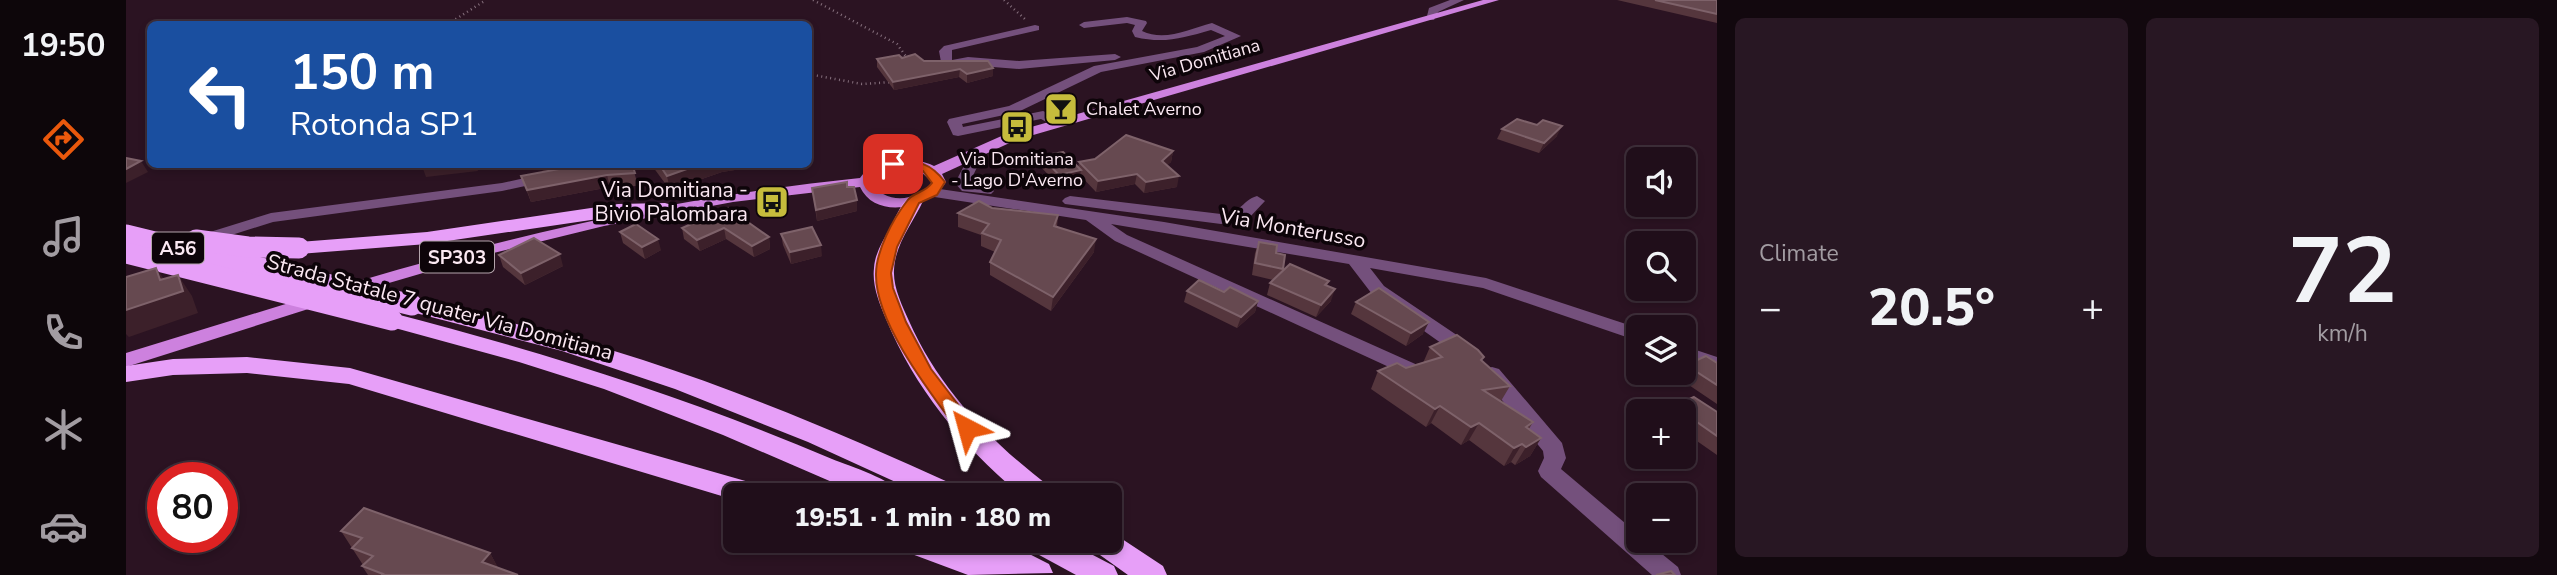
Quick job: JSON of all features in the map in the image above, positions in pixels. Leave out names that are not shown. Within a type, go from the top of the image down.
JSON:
[{"type":"highway","points":[[923,197],[885,260],[886,288],[898,322],[924,372],[967,428],[1027,483]]},
{"type":"highway","points":[[131,242],[170,237],[248,247],[299,248],[427,238],[618,210],[666,209]]},
{"type":"highway","name":"Strada Statale 7 quater Via Domitiana","points":[[131,242],[231,261],[547,339],[773,416],[922,483]]},
{"type":"highway","name":"Strada Statale 7 quater Via Domitiana","points":[[131,242],[208,274],[527,356],[623,387],[736,429],[860,483]]},
{"type":"highway","points":[[126,374],[173,367],[247,365],[350,376],[723,485]]},
{"type":"highway","points":[[943,553],[997,573],[1035,575]]},
{"type":"highway","points":[[1000,553],[1041,575]]},
{"type":"highway","points":[[1062,553],[1103,575]]},
{"type":"highway","points":[[1120,553],[1152,575]]},
{"type":"main road","name":"Via Domitiana","points":[[933,172],[1011,137],[1494,0]]},
{"type":"main road","points":[[893,164],[920,166],[933,172],[939,182],[923,197],[893,201],[875,197],[865,187],[865,182],[876,169],[893,164]]},
{"type":"main road","name":"SP303","points":[[126,360],[150,345],[502,244],[666,209],[865,182]]},
{"type":"street","points":[[1430,18],[1433,10],[1459,0]]},
{"type":"street","points":[[1059,123],[1043,116],[958,132],[954,122],[1013,108],[1098,69],[1200,50],[1235,38],[1212,26],[1180,38],[1151,38],[1139,35],[1137,31],[1142,23],[1132,20],[1084,25]]},
{"type":"street","points":[[947,64],[945,51],[948,47],[1035,28]]},
{"type":"street","points":[[924,63],[968,61],[1019,65],[1147,54],[1156,58]]},
{"type":"street","points":[[967,157],[973,161],[972,167],[962,183],[976,190],[1222,219],[1242,216],[1257,201]]},
{"type":"street","points":[[126,261],[271,218],[502,187],[528,179],[564,176]]},
{"type":"street","name":"Via Monterusso","points":[[923,197],[1087,216],[1486,283],[1626,331]]},
{"type":"street","points":[[1087,216],[1121,238],[1415,372]]},
{"type":"street","points":[[1357,263],[1378,290],[1478,359],[1554,449],[1555,458],[1549,471],[1669,575]]},
{"type":"street","points":[[1696,356],[1717,364]]},
{"type":"path","points":[[453,21],[486,0]]},
{"type":"path","points":[[813,0],[897,44],[908,60],[924,63]]},
{"type":"path","points":[[1004,0],[1035,28]]},
{"type":"path","points":[[812,75],[863,84],[898,81]]},
{"type":"building","points":[[1655,0],[1717,0],[1717,14]]},
{"type":"building","points":[[915,54],[924,61],[988,61],[993,68],[967,74],[960,69],[893,82],[877,59],[899,55],[902,58]]},
{"type":"building","points":[[1517,119],[1537,125],[1543,120],[1562,126],[1544,143],[1502,129]]},
{"type":"building","points":[[1126,135],[1173,151],[1162,161],[1179,176],[1146,182],[1137,174],[1098,181],[1079,162],[1095,159]]},
{"type":"building","points":[[1063,152],[1081,170],[1059,175],[1041,156]]},
{"type":"building","points":[[126,158],[141,161],[126,169]]},
{"type":"building","points":[[564,168],[633,168],[635,173],[607,175],[527,190],[521,176]]},
{"type":"building","points":[[662,168],[690,168],[667,176]]},
{"type":"building","points":[[847,182],[847,187],[854,187],[857,200],[816,210],[812,188]]},
{"type":"building","points":[[979,201],[992,208],[1058,215],[1054,226],[1096,239],[1053,297],[990,262],[1001,240],[982,233],[989,224],[958,213]]},
{"type":"building","points":[[728,208],[769,237],[752,246],[724,228],[697,240],[682,228]]},
{"type":"building","points":[[636,224],[658,239],[642,247],[620,232]]},
{"type":"building","points":[[812,227],[821,245],[790,252],[781,234]]},
{"type":"building","points":[[534,238],[560,254],[521,273],[499,255]]},
{"type":"building","points":[[1259,242],[1277,245],[1276,253],[1285,255],[1283,269],[1255,263]]},
{"type":"building","points":[[1290,264],[1329,281],[1325,285],[1335,289],[1321,305],[1270,283]]},
{"type":"building","points":[[156,268],[160,280],[178,275],[183,291],[126,310],[126,277]]},
{"type":"building","points":[[1199,280],[1224,292],[1230,287],[1258,301],[1241,317],[1187,291]]},
{"type":"building","points":[[1379,288],[1429,322],[1411,333],[1356,302]]},
{"type":"building","points":[[1457,335],[1478,350],[1484,357],[1481,360],[1510,386],[1483,390],[1533,422],[1526,427],[1541,438],[1526,447],[1522,444],[1514,448],[1479,423],[1471,427],[1440,406],[1435,409],[1378,371],[1397,363],[1406,368],[1442,357],[1430,347]]},
{"type":"building","points":[[1706,356],[1717,363],[1717,385],[1696,371],[1696,360]]},
{"type":"building","points":[[1694,397],[1717,412],[1717,436],[1696,421],[1696,399],[1689,399]]},
{"type":"building","points":[[364,508],[490,553],[482,562],[518,575],[382,575],[362,566],[373,556],[352,548],[362,538],[341,531]]},
{"type":"building","points":[[1671,571],[1675,575],[1656,575]]},
{"type":"place","name":"Chalet Averno","points":[[1061,109]]},
{"type":"place","name":"Via Domitiana - Lago D'Averno","points":[[1017,127]]},
{"type":"place","name":"Via Domitiana - Bivio Palombara","points":[[772,202]]},
{"type":"route","points":[[893,164],[911,164],[927,168],[939,182],[937,188],[928,196],[914,201],[890,247],[883,273],[886,288],[898,322],[924,372],[967,428]]}]
